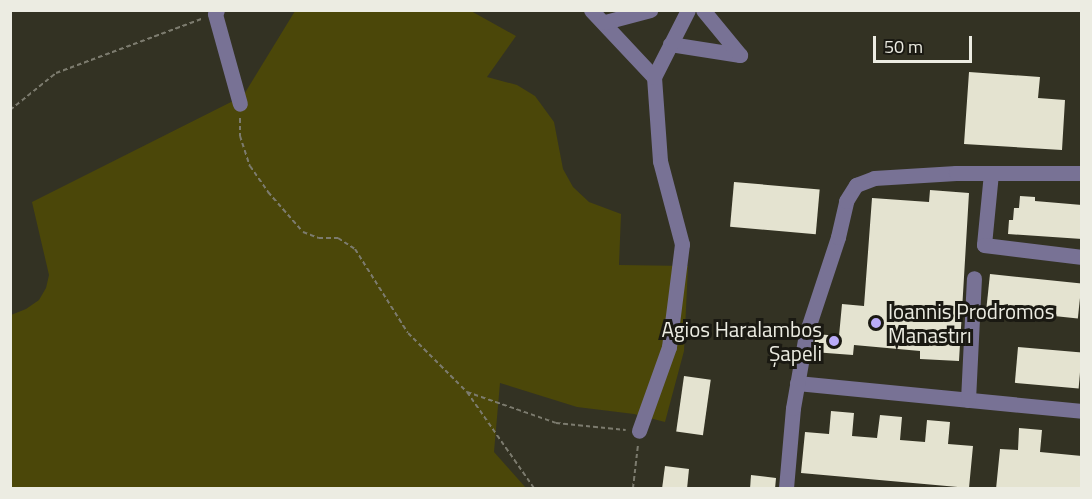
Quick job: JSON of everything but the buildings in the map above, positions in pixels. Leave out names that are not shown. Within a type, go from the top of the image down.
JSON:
[{"type":"street","points":[[591,10],[605,22],[654,77]]},
{"type":"street","points":[[605,22],[650,10]]},
{"type":"street","points":[[639,431],[669,347],[682,244],[660,161],[654,77],[688,10]]},
{"type":"street","points":[[670,44],[740,55],[704,10]]},
{"type":"street","points":[[216,12],[240,104]]},
{"type":"street","points":[[992,173],[984,245],[1082,257]]},
{"type":"street","points":[[786,489],[797,383],[806,334],[838,237],[846,201],[856,185],[874,177],[1082,173]]},
{"type":"street","points":[[968,400],[974,278]]},
{"type":"street","points":[[797,383],[1082,411]]},
{"type":"path","points":[[10,110],[56,73],[216,12]]},
{"type":"path","points":[[240,104],[240,136],[250,166],[268,192],[303,232],[319,238],[338,237],[355,249],[408,333],[467,392],[534,489]]},
{"type":"path","points":[[467,392],[556,423],[639,431],[633,489]]},
{"type":"shaded area","points":[[295,11],[471,11],[516,36],[487,77],[517,85],[535,96],[554,122],[563,169],[573,187],[589,202],[621,214],[619,265],[688,266],[684,351],[665,422],[634,414],[577,407],[500,383],[494,452],[526,488],[11,488],[11,315],[39,300],[46,288],[49,275],[32,202],[243,96]]},
{"type":"place","name":"Ioannis Prodromos Manastırı","points":[[876,323]]},
{"type":"place","name":"Agios Haralambos Şapeli","points":[[834,341]]}]
